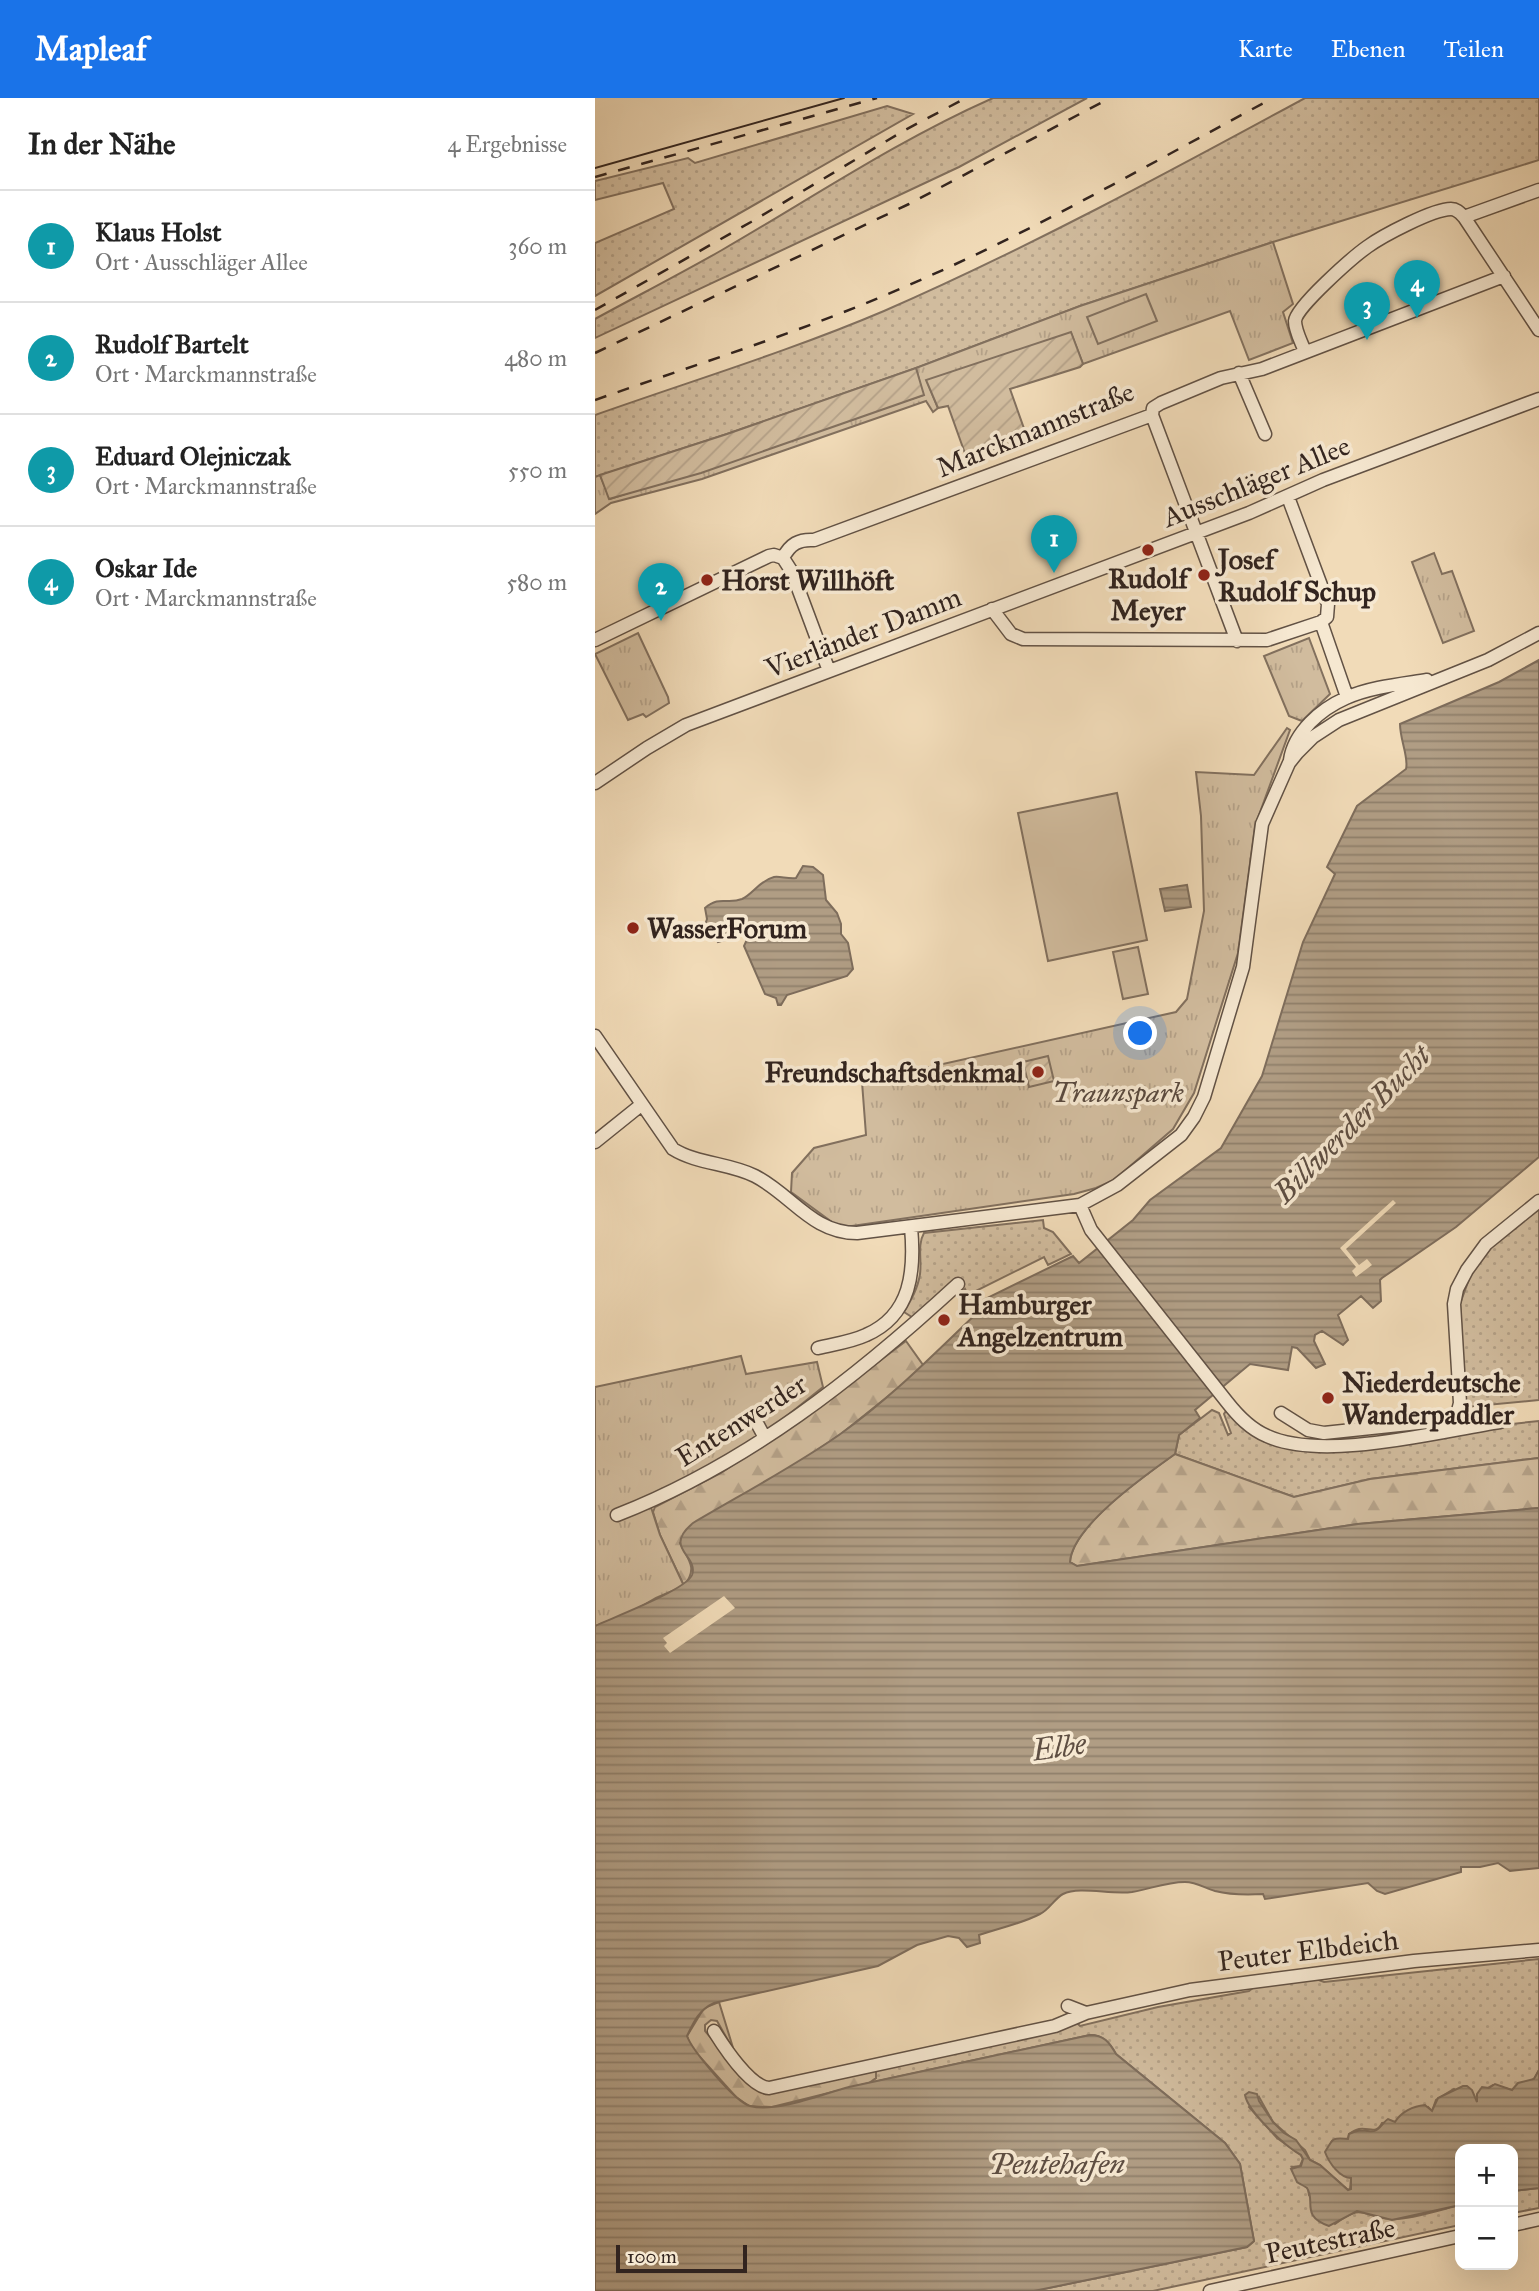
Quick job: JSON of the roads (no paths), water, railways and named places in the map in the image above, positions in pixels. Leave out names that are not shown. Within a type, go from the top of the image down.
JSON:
[{"type":"street","points":[[1464,217],[1539,190]]},
{"type":"street","points":[[1305,352],[1295,321],[1298,312],[1313,296],[1365,248],[1408,224],[1449,209],[1458,211],[1464,217],[1539,330]]},
{"type":"street","name":"Marckmannstraße","points":[[595,640],[769,556],[783,558],[789,548],[800,540],[814,540],[1152,415],[1153,408],[1161,403],[1240,373],[1262,369],[1504,276]]},
{"type":"street","points":[[1240,373],[1265,434]]},
{"type":"street","name":"Ausschläger Allee","points":[[992,609],[1539,399]]},
{"type":"street","points":[[1152,415],[1237,641]]},
{"type":"street","points":[[1288,497],[1328,604],[1327,617],[1321,622],[1323,633],[1347,697]]},
{"type":"street","points":[[783,558],[792,572],[829,671]]},
{"type":"street","name":"Vierländer Damm","points":[[595,783],[676,729],[992,609],[1011,634],[1023,639],[1267,640],[1321,622]]},
{"type":"street","points":[[1289,764],[1313,737],[1339,720],[1448,677],[1539,633]]},
{"type":"street","points":[[595,1036],[641,1105],[676,1151],[736,1167],[756,1177],[829,1229],[857,1233],[1080,1205],[1117,1185],[1181,1135],[1204,1097],[1243,967],[1262,824],[1289,764],[1292,747],[1304,729],[1347,697],[1448,677]]},
{"type":"street","points":[[595,1142],[641,1105]]},
{"type":"street","points":[[1457,1424],[1460,1403],[1454,1296],[1467,1270],[1486,1244],[1539,1201]]},
{"type":"street","points":[[1080,1205],[1086,1221],[1102,1243],[1237,1414],[1252,1427],[1273,1439],[1313,1446],[1432,1435],[1457,1424]]},
{"type":"street","points":[[818,1348],[857,1339],[876,1331],[897,1310],[910,1283],[914,1262],[912,1227]]},
{"type":"street","name":"Entenwerder","points":[[617,1515],[682,1487],[765,1438],[825,1397],[882,1352],[958,1284]]},
{"type":"street","points":[[876,1331],[882,1352]]},
{"type":"street","points":[[1281,1413],[1308,1430],[1324,1433],[1500,1422]]},
{"type":"street","points":[[758,1425],[765,1438]]},
{"type":"street","name":"Peuter Elbdeich","points":[[714,2031],[726,2050],[757,2084],[769,2088],[1055,2026],[1086,2013],[1190,1990],[1414,1961],[1539,1950]]},
{"type":"street","points":[[1068,2006],[1086,2013]]},
{"type":"street","points":[[1518,2224],[1539,2219]]},
{"type":"street","name":"Peutestraße","points":[[1210,2291],[1455,2237]]},
{"type":"water","points":[[1539,660],[1539,1157],[1456,1227],[1382,1278],[1381,1301],[1373,1308],[1361,1296],[1338,1315],[1348,1340],[1343,1345],[1322,1331],[1315,1335],[1314,1341],[1325,1364],[1316,1368],[1297,1348],[1292,1347],[1288,1370],[1250,1364],[1195,1410],[1200,1418],[1179,1435],[1175,1454],[1130,1487],[1097,1517],[1074,1548],[1070,1562],[1077,1566],[1358,1524],[1539,1508],[1539,1868],[1510,1871],[1498,1863],[1461,1867],[1461,1872],[1385,1894],[1368,1883],[1265,1899],[1263,1894],[1227,1893],[1185,1882],[1132,1892],[1070,1892],[1060,1896],[1043,1912],[1033,1917],[979,1935],[980,1943],[967,1947],[959,1938],[948,1936],[917,1945],[878,1966],[714,2003],[701,2013],[687,2036],[705,2063],[743,2102],[750,2106],[773,2107],[849,2087],[1090,2035],[1099,2036],[1116,2054],[1225,2143],[1240,2164],[1254,2241],[1247,2247],[1034,2291],[595,2291],[595,1626],[663,1596],[687,1581],[693,1568],[683,1551],[681,1539],[693,1523],[804,1458],[858,1421],[911,1376],[979,1311],[977,1303],[1073,1256],[1079,1263],[1133,1220],[1150,1200],[1221,1148],[1262,1076],[1303,942],[1335,874],[1327,867],[1357,806],[1406,769],[1400,724],[1499,682]]},
{"type":"water","points":[[803,866],[813,867],[823,875],[826,900],[837,913],[841,934],[848,943],[853,969],[847,976],[787,995],[781,1005],[778,1005],[776,998],[765,994],[744,946],[749,935],[747,928],[742,928],[731,938],[718,942],[705,925],[705,908],[719,901],[742,899],[764,881],[774,877],[796,878]]},
{"type":"water","points":[[1187,885],[1191,907],[1165,911],[1160,889]]},
{"type":"water","points":[[1539,2070],[1539,2188],[1518,2190],[1518,2144],[1455,2144],[1455,2206],[1392,2220],[1357,2211],[1329,2226],[1315,2218],[1307,2188],[1297,2182],[1291,2169],[1301,2166],[1301,2155],[1269,2128],[1253,2110],[1245,2095],[1249,2092],[1257,2094],[1273,2122],[1296,2140],[1310,2160],[1320,2165],[1348,2190],[1351,2189],[1351,2178],[1335,2169],[1325,2152],[1334,2139],[1348,2139],[1349,2134],[1357,2131],[1374,2131],[1388,2119],[1395,2122],[1404,2112],[1416,2107],[1425,2105],[1432,2111],[1438,2098],[1463,2086],[1472,2090],[1477,2102],[1477,2094],[1482,2087],[1489,2088],[1495,2084],[1512,2090],[1518,2083],[1534,2079]]},
{"type":"tram line","points":[[595,168],[844,98]]},
{"type":"railway","points":[[595,177],[877,98]]},
{"type":"railway","points":[[595,310],[751,222],[905,130],[966,98]]},
{"type":"railway","points":[[595,353],[909,204],[1110,98]]},
{"type":"railway","points":[[595,400],[793,331],[909,285],[1047,219],[1273,98]]},
{"type":"place","name":"Oskar Ide","points":[[1417,318]]},
{"type":"place","name":"Eduard Olejniczak","points":[[1367,340]]},
{"type":"place","name":"Rudolf Meyer","points":[[1148,550]]},
{"type":"place","name":"Klaus Holst","points":[[1054,573]]},
{"type":"place","name":"Josef Rudolf Schup","points":[[1204,575]]},
{"type":"place","name":"Horst Willhöft","points":[[707,580]]},
{"type":"place","name":"Rudolf Bartelt","points":[[661,621]]},
{"type":"place","name":"WasserForum","points":[[633,928]]},
{"type":"place","name":"Freundschaftsdenkmal","points":[[1038,1072]]},
{"type":"place","name":"Hamburger Angelzentrum","points":[[944,1320]]},
{"type":"place","name":"Niederdeutsche Wanderpaddler","points":[[1328,1398]]},
{"type":"park label","name":"Traunspark","points":[[1118,1092]]},
{"type":"water label","name":"Billwerder Bucht","points":[[1352,1124]]},
{"type":"water label","name":"Elbe","points":[[1059,1747]]},
{"type":"water label","name":"Peutehafen","points":[[1057,2164]]}]
